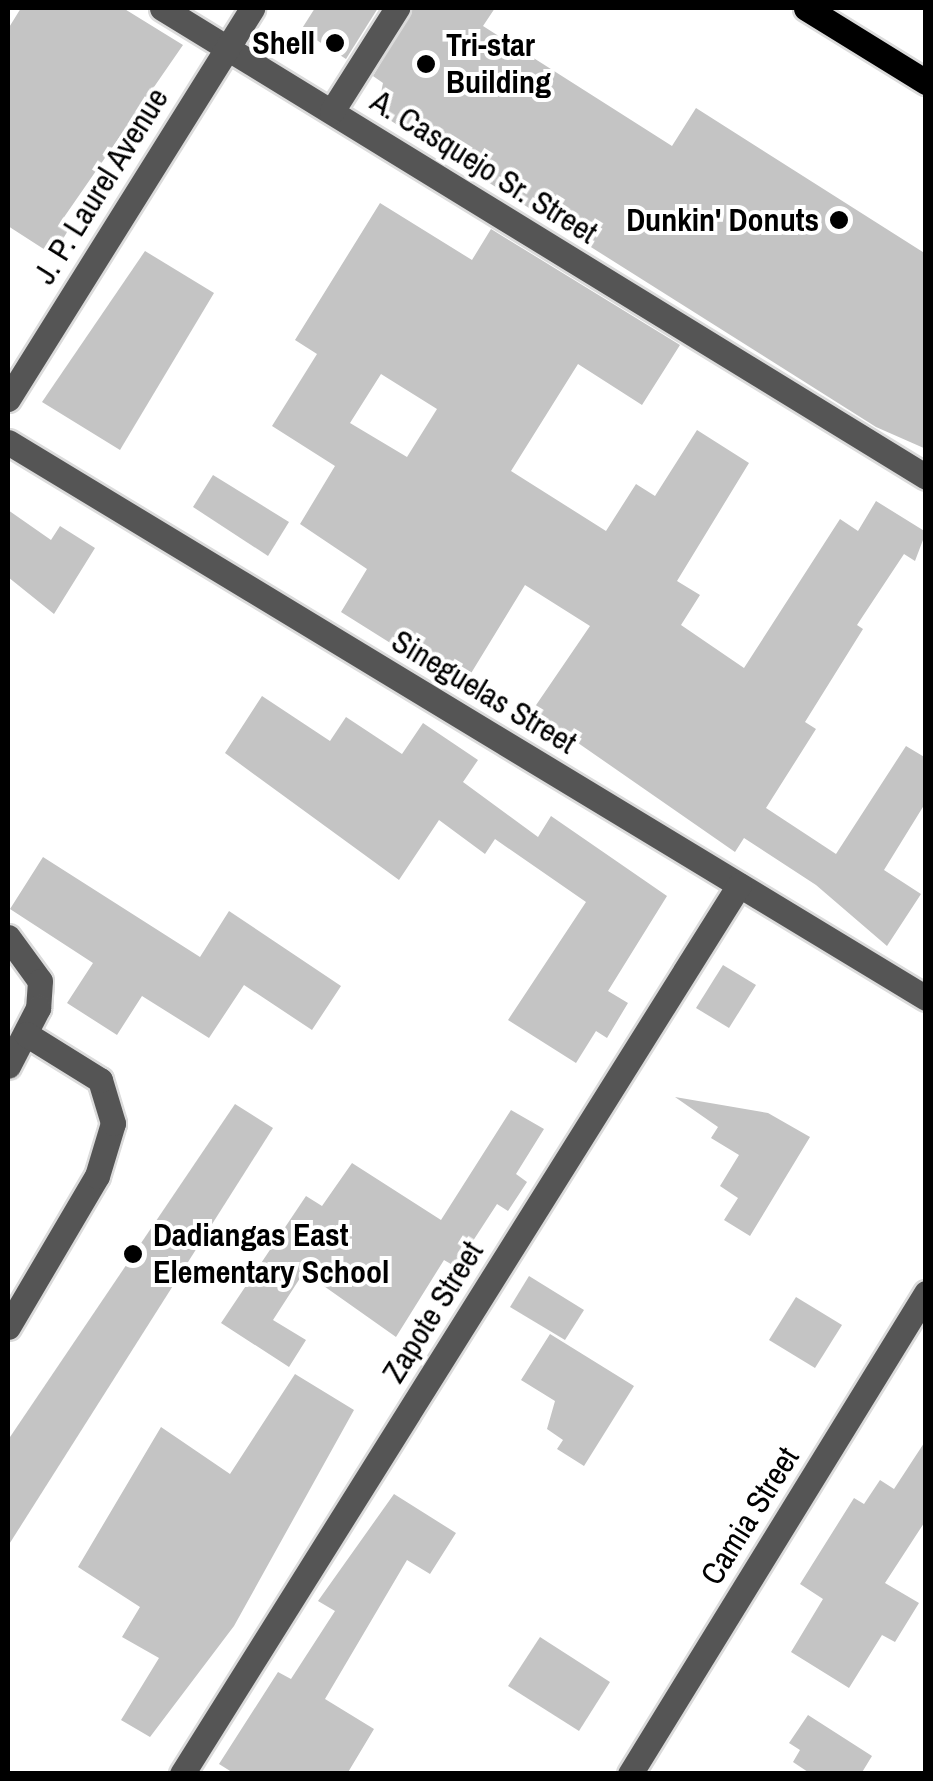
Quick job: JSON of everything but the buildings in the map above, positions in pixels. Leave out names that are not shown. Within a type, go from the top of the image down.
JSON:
[{"type":"main road","points":[[812,10],[926,82]]},
{"type":"street","name":"A. Casquejo Sr. Street","points":[[162,8],[926,477]]},
{"type":"street","name":"J. P. Laurel Avenue","points":[[8,400],[252,8]]},
{"type":"street","points":[[332,111],[397,8]]},
{"type":"street","points":[[812,10],[926,70]]},
{"type":"street","name":"Sineguelas Street","points":[[8,442],[926,998]]},
{"type":"street","name":"Zapote Street","points":[[182,1774],[739,884]]},
{"type":"street","points":[[8,938],[40,981],[26,1034],[8,1066]]},
{"type":"street","points":[[8,1327],[98,1176],[113,1123],[100,1080],[26,1034]]},
{"type":"street","name":"Camia Street","points":[[630,1774],[926,1293]]},
{"type":"place","name":"Shell","points":[[335,43]]},
{"type":"place","name":"Tri-star Building","points":[[426,64]]},
{"type":"place","name":"Dunkin' Donuts","points":[[839,220]]},
{"type":"place","name":"Dadiangas East Elementary School","points":[[133,1254]]}]
